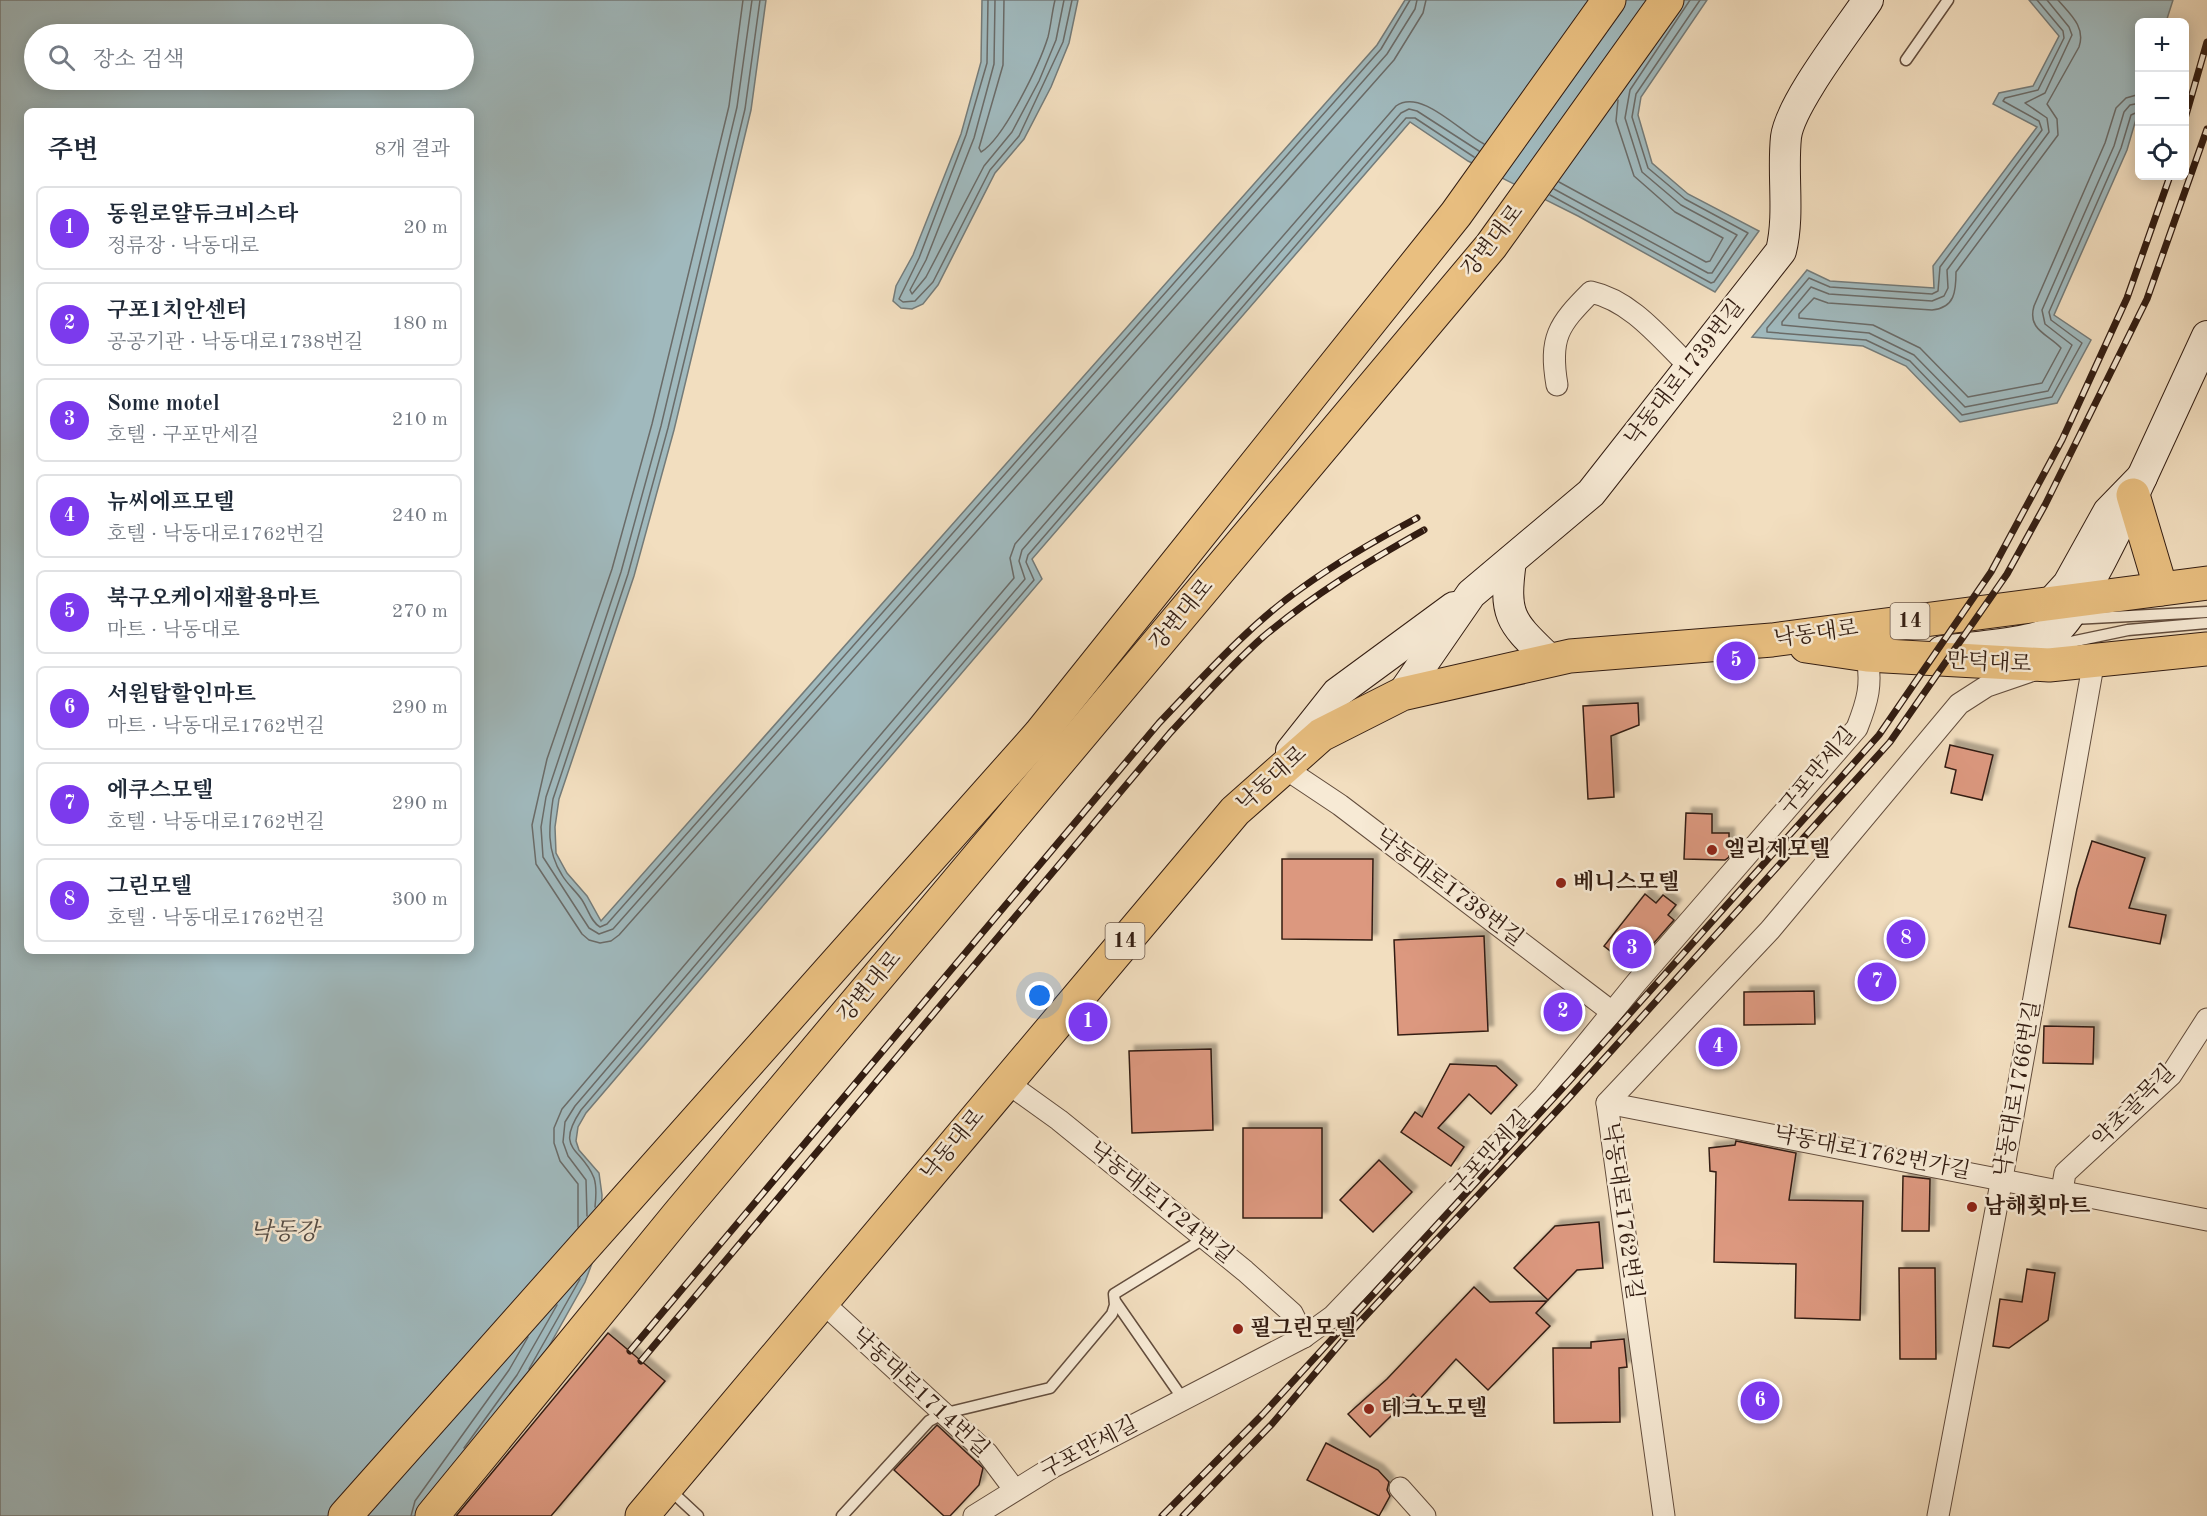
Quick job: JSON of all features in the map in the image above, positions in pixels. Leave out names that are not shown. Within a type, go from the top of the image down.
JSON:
[{"type":"main road","name":"강변대로","points":[[345,1516],[1040,734],[1456,214],[1609,0]]},
{"type":"main road","name":"강변대로","points":[[432,1516],[678,1215],[1491,246],[1667,0]]},
{"type":"main road","points":[[2137,486],[2161,589]]},
{"type":"main road","name":"낙동대로","points":[[642,1516],[1236,810],[1321,735],[1402,694],[1570,656],[1772,640],[2016,610],[2064,608],[2161,589],[2207,583]]},
{"type":"main road","name":"만덕대로","points":[[1772,640],[1867,655],[2049,665],[2207,649]]},
{"type":"street","name":"낙동대로1739번길","points":[[1402,694],[1471,594],[1592,494],[1781,251],[1786,231],[1786,134],[1797,105],[1868,0]]},
{"type":"street","points":[[1557,386],[1552,356],[1555,340],[1565,322],[1592,292],[1608,296],[1624,305],[1690,367]]},
{"type":"street","points":[[1901,657],[2034,637],[2058,630],[2064,608],[2137,486],[2205,345]]},
{"type":"street","points":[[1511,561],[1506,593],[1509,612],[1518,629],[1551,661]]},
{"type":"street","points":[[1272,777],[1337,693],[1471,594]]},
{"type":"street","name":"구포만세길","points":[[974,1516],[1014,1489],[1304,1337],[1333,1316],[1383,1267],[1544,1096],[1612,1012],[1857,728],[1867,702],[1871,679],[1867,655]]},
{"type":"street","name":"낙동대로1766번길","points":[[1938,1516],[2002,1178],[2094,660]]},
{"type":"street","name":"낙동대로1762번길","points":[[1664,1516],[1607,1103],[1770,930],[1959,704],[1987,686],[2049,665]]},
{"type":"street","name":"낙동대로1738번길","points":[[1272,777],[1340,805],[1612,1012]]},
{"type":"street","name":"약초골목길","points":[[2062,1191],[2065,1173],[2171,1075],[2206,1024]]},
{"type":"street","name":"낙동대로1724번길","points":[[1006,1082],[1059,1120],[1205,1238],[1292,1313],[1304,1337]]},
{"type":"street","name":"낙동대로1762번가길","points":[[1607,1103],[2002,1178],[2207,1220]]},
{"type":"street","name":"낙동대로1714번길","points":[[821,1301],[987,1453],[1014,1489]]},
{"type":"street","points":[[1401,1488],[1425,1516]]},
{"type":"lane","points":[[1906,60],[1948,0]]},
{"type":"lane","points":[[2064,608],[2207,612]]},
{"type":"lane","points":[[1948,661],[2054,646],[2128,630],[2207,623]]},
{"type":"lane","points":[[842,1516],[929,1421],[942,1414],[1050,1388],[1112,1314],[1114,1294],[1205,1238]]},
{"type":"lane","points":[[1115,1301],[1183,1399]]},
{"type":"lane","points":[[666,1487],[698,1516]]},
{"type":"water","name":"낙동강","points":[[0,0],[766,0],[751,110],[674,430],[634,576],[559,799],[555,827],[556,853],[567,873],[587,896],[601,921],[1377,45],[1405,0],[1707,0],[1641,97],[1638,115],[1652,163],[1688,194],[1759,231],[1715,292],[1578,216],[1468,161],[1410,122],[1032,559],[1042,579],[586,1113],[578,1127],[576,1141],[579,1150],[599,1173],[602,1195],[600,1242],[585,1282],[529,1382],[432,1516],[0,1516]]},
{"type":"water","points":[[982,0],[1078,0],[1069,43],[1051,87],[1024,139],[995,173],[938,285],[923,304],[912,309],[901,308],[893,301],[896,286],[913,255],[961,134],[981,62]]},
{"type":"water","points":[[2029,0],[2173,0],[2167,18],[2135,18],[2135,123],[2127,150],[2054,315],[2091,340],[2057,403],[1960,422],[1906,366],[1863,346],[1752,337],[1807,270],[1830,281],[1934,288],[1933,266],[2037,127],[1993,104],[1999,93],[2033,86],[2059,36]]},
{"type":"building","points":[[1638,703],[1639,725],[1611,736],[1614,797],[1588,799],[1583,706]]},
{"type":"building","points":[[1950,745],[1993,755],[1982,800],[1951,793],[1956,770],[1945,767]]},
{"type":"building","points":[[1686,813],[1712,814],[1712,833],[1729,833],[1729,857],[1725,860],[1684,859]]},
{"type":"building","points":[[2092,841],[2145,858],[2129,908],[2166,915],[2160,944],[2069,927],[2077,889]]},
{"type":"building","points":[[1282,859],[1373,859],[1372,940],[1282,939]]},
{"type":"building","points":[[1645,894],[1656,903],[1663,895],[1676,905],[1668,915],[1674,920],[1632,968],[1604,946]]},
{"type":"building","points":[[1484,936],[1488,1031],[1398,1035],[1394,940]]},
{"type":"building","points":[[1814,991],[1815,1024],[1744,1025],[1744,992]]},
{"type":"building","points":[[2044,1026],[2094,1027],[2093,1064],[2043,1063]]},
{"type":"building","points":[[1211,1049],[1213,1130],[1132,1133],[1129,1051]]},
{"type":"building","points":[[1450,1064],[1496,1066],[1517,1085],[1491,1114],[1469,1094],[1438,1128],[1464,1147],[1451,1166],[1401,1132],[1415,1112],[1422,1117]]},
{"type":"building","points":[[1243,1128],[1322,1128],[1322,1218],[1243,1218]]},
{"type":"building","points":[[1736,1141],[1796,1153],[1789,1200],[1863,1201],[1860,1320],[1795,1318],[1796,1264],[1714,1262],[1716,1172],[1710,1171],[1709,1148],[1735,1145]]},
{"type":"building","points":[[1379,1160],[1412,1192],[1373,1232],[1340,1200]]},
{"type":"building","points":[[1903,1176],[1930,1179],[1929,1231],[1902,1231]]},
{"type":"building","points":[[1599,1222],[1603,1268],[1577,1270],[1548,1300],[1514,1268],[1555,1226]]},
{"type":"building","points":[[1899,1268],[1935,1268],[1936,1359],[1900,1359]]},
{"type":"building","points":[[2027,1269],[2055,1273],[2048,1320],[2009,1348],[1993,1346],[2000,1299],[2022,1302]]},
{"type":"building","points":[[1474,1287],[1490,1302],[1547,1301],[1536,1313],[1550,1326],[1488,1390],[1456,1359],[1419,1400],[1413,1394],[1370,1437],[1348,1414],[1387,1379]]},
{"type":"building","points":[[608,1333],[665,1381],[551,1516],[456,1516]]},
{"type":"building","points":[[1624,1339],[1627,1367],[1619,1368],[1620,1422],[1554,1423],[1553,1348],[1591,1348],[1591,1342]]},
{"type":"building","points":[[937,1425],[983,1468],[979,1485],[950,1516],[944,1516],[894,1470]]},
{"type":"building","points":[[1326,1443],[1378,1470],[1389,1482],[1387,1490],[1390,1496],[1379,1516],[1307,1480]]},
{"type":"railway","points":[[2189,105],[2207,42]]},
{"type":"railway","points":[[1183,1516],[1272,1424],[1345,1338],[1566,1101],[1890,742],[2007,574],[2045,505],[2147,299],[2207,129]]},
{"type":"railway","points":[[1162,1516],[1263,1414],[1572,1078],[1879,735],[1991,572],[2062,440],[2127,298],[2169,180]]},
{"type":"railway","points":[[630,1351],[1159,723],[1228,652],[1283,602],[1345,559],[1417,518]]},
{"type":"railway","points":[[641,1361],[1170,733],[1215,684],[1263,637],[1301,607],[1361,567],[1424,530]]},
{"type":"place","name":"북구오케이재활용마트","points":[[1736,661]]},
{"type":"place","name":"엘리제모텔","points":[[1712,850]]},
{"type":"place","name":"베니스모텔","points":[[1561,883]]},
{"type":"place","name":"그린모텔","points":[[1906,939]]},
{"type":"place","name":"Some motel","points":[[1632,949]]},
{"type":"place","name":"에쿠스모텔","points":[[1877,982]]},
{"type":"place","name":"구포1치안센터","points":[[1563,1012]]},
{"type":"place","name":"동원로얄듀크비스타","points":[[1088,1022]]},
{"type":"place","name":"뉴씨에프모텔","points":[[1718,1047]]},
{"type":"place","name":"남해횟마트","points":[[1972,1207]]},
{"type":"place","name":"필그린모텔","points":[[1238,1329]]},
{"type":"place","name":"서원탑할인마트","points":[[1760,1401]]},
{"type":"place","name":"테크노모텔","points":[[1369,1409]]}]
